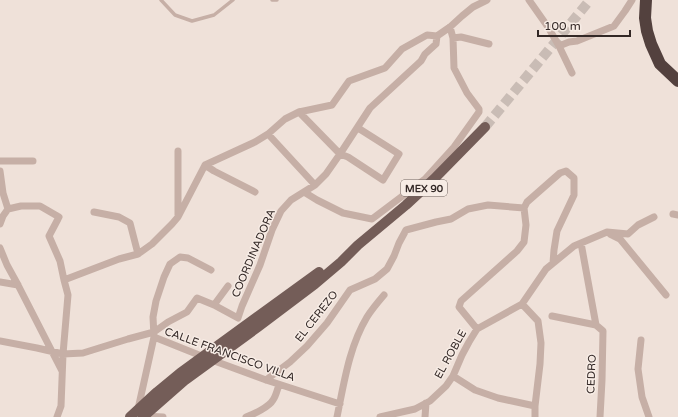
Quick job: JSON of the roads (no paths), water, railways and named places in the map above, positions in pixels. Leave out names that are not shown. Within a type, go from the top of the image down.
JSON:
[{"type":"highway","points":[[646,0],[645,18],[651,44],[660,64],[678,81]]},
{"type":"main road","name":"MEX 90","points":[[136,417],[256,324],[315,284],[429,184],[485,127]]},
{"type":"street","points":[[64,280],[119,259],[138,254],[152,244],[178,217],[205,165],[255,142],[268,134],[284,119],[299,112],[332,105],[350,82],[385,68],[402,48],[427,35],[437,36],[473,7],[487,0]]},
{"type":"street","points":[[529,0],[548,27],[572,73]]},
{"type":"street","points":[[559,46],[577,41],[614,26],[632,0]]},
{"type":"street","points":[[304,192],[343,213],[372,218],[425,179],[454,147],[479,112],[479,109],[466,93],[454,68],[453,38],[450,27]]},
{"type":"street","name":"COORDINADORA","points":[[154,335],[168,322],[187,312],[197,298],[238,318],[260,265],[272,230],[281,211],[291,200],[315,185],[326,174],[370,108],[421,61],[425,54],[436,44],[437,36]]},
{"type":"street","points":[[453,38],[462,37],[489,44]]},
{"type":"street","points":[[299,112],[340,154],[348,157],[383,180],[399,154],[358,128]]},
{"type":"street","points":[[268,134],[315,185]]},
{"type":"street","points":[[178,151],[178,217]]},
{"type":"street","points":[[0,161],[33,161]]},
{"type":"street","points":[[205,165],[255,192]]},
{"type":"street","points":[[0,171],[3,193],[8,210]]},
{"type":"street","points":[[477,329],[459,307],[461,301],[517,251],[524,242],[526,225],[524,208],[527,202],[560,173],[566,171],[574,178],[574,195],[557,232],[553,263]]},
{"type":"street","name":"EL CEREZO","points":[[266,380],[290,362],[307,346],[327,323],[350,290],[375,280],[387,269],[406,230],[451,219],[468,209],[488,205],[524,208]]},
{"type":"street","points":[[0,224],[3,216],[8,210],[21,206],[40,206],[59,217],[49,236],[60,261],[68,295],[63,354],[61,406],[57,417]]},
{"type":"street","points":[[94,212],[119,217],[130,223],[138,254]]},
{"type":"street","points":[[607,232],[628,234],[638,225],[654,217]]},
{"type":"street","points":[[607,232],[620,239],[666,295]]},
{"type":"street","name":"EL ROBLE","points":[[380,417],[415,409],[430,401],[446,386],[468,342],[477,329],[522,304],[546,269],[574,246],[607,232]]},
{"type":"street","points":[[552,316],[596,325],[581,243]]},
{"type":"street","points":[[0,248],[7,265],[62,372]]},
{"type":"street","points":[[163,417],[136,417],[154,335],[153,317],[156,301],[170,264],[180,256],[188,258],[211,270]]},
{"type":"street","points":[[0,282],[18,285]]},
{"type":"street","points":[[214,305],[228,286]]},
{"type":"street","points":[[337,417],[354,344],[367,317],[384,295]]},
{"type":"street","points":[[522,304],[538,321],[541,343],[535,417]]},
{"type":"street","name":"CEDRO","points":[[596,325],[603,331],[600,417]]},
{"type":"street","name":"CALLE FRANCISCO VILLA","points":[[0,341],[63,354],[83,353],[128,339],[154,335],[209,359],[279,385],[340,404]]},
{"type":"street","points":[[641,340],[638,369],[642,397],[649,417]]},
{"type":"street","points":[[452,376],[475,390],[498,398],[535,406]]},
{"type":"street","points":[[246,417],[257,415],[273,401],[279,385]]},
{"type":"street","points":[[425,417],[426,403]]},
{"type":"lane","points":[[161,0],[175,15],[192,21],[214,15],[233,0]]},
{"type":"tunnel","points":[[485,127],[590,0]]}]
